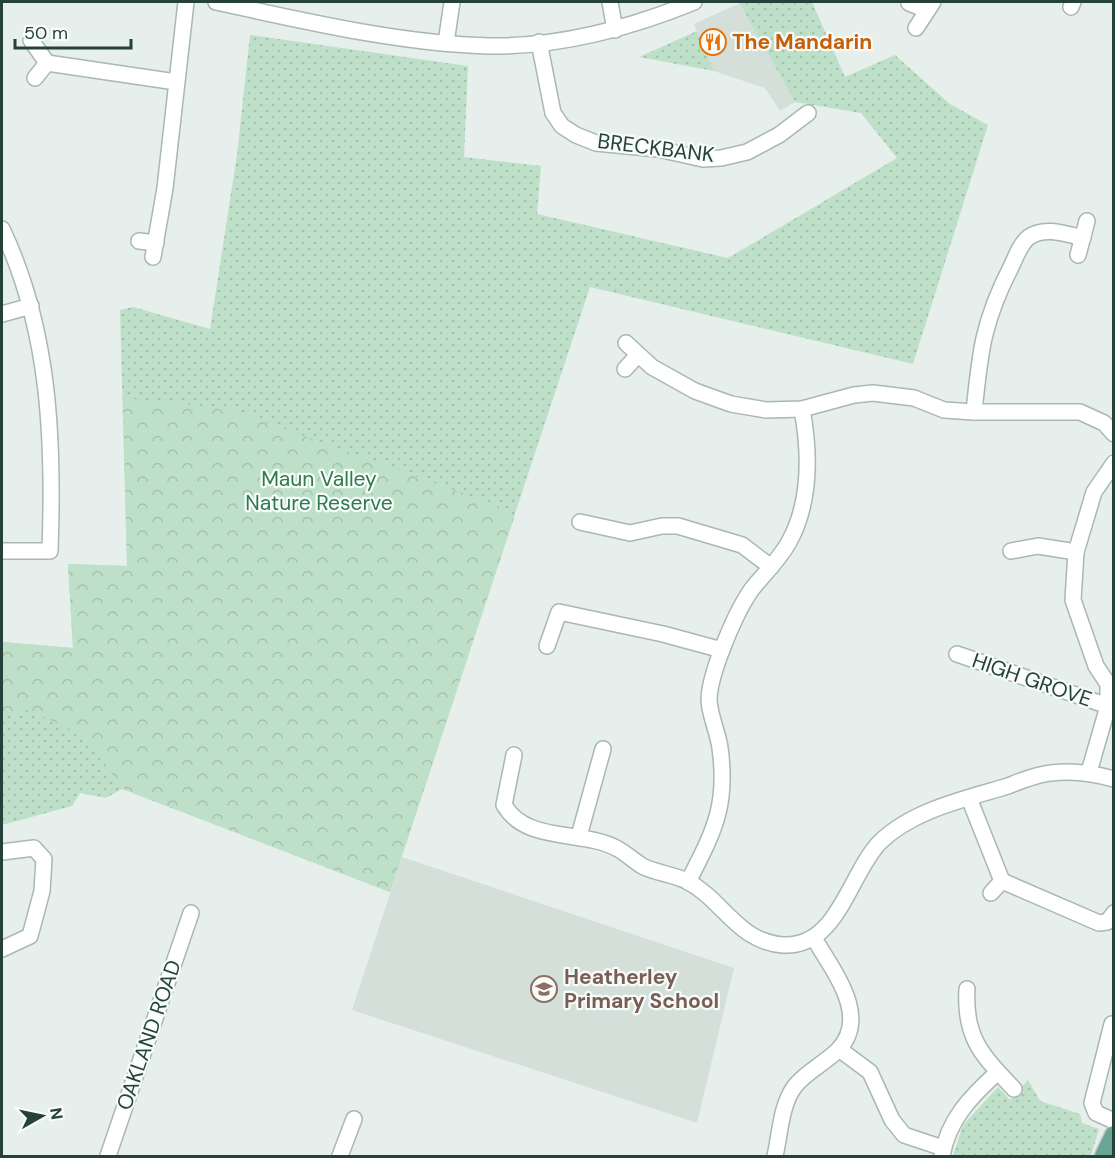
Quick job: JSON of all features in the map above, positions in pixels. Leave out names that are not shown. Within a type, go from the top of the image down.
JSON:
[{"type":"main road","points":[[1104,1156],[1113,1135]]},
{"type":"street","points":[[139,241],[155,250],[165,188],[186,2]]},
{"type":"street","points":[[216,2],[367,31],[446,43],[492,46],[539,42],[615,30],[694,2]]},
{"type":"street","points":[[446,43],[452,2]]},
{"type":"street","points":[[610,2],[615,30]]},
{"type":"street","points":[[909,3],[930,6],[916,28]]},
{"type":"street","points":[[31,40],[47,63],[176,82]]},
{"type":"street","name":"BRECKBANK","points":[[539,42],[552,113],[562,126],[576,135],[596,142],[658,149],[703,159],[721,158],[747,152],[779,135],[797,114]]},
{"type":"street","points":[[34,78],[47,63]]},
{"type":"street","points":[[1078,255],[1087,221]]},
{"type":"street","points":[[2,229],[31,306],[45,367],[53,470],[50,551],[2,550]]},
{"type":"street","points":[[974,412],[986,323],[994,300],[1027,238],[1052,231],[1083,238]]},
{"type":"street","points":[[2,314],[31,306]]},
{"type":"street","points":[[626,343],[637,356],[695,391],[720,401],[766,410],[802,409],[854,395],[873,393],[914,398],[944,410],[1080,412],[1104,423],[1113,434]]},
{"type":"street","points":[[625,369],[637,356]]},
{"type":"street","points":[[688,882],[715,829],[724,778],[709,699],[722,650],[743,603],[789,542],[800,512],[808,475],[808,441],[802,409]]},
{"type":"street","points":[[1089,772],[1108,706],[1111,685],[1096,666],[1073,600],[1076,552],[1094,492],[1113,463]]},
{"type":"street","points":[[580,522],[598,519],[630,533],[662,526],[678,526],[742,545],[771,567]]},
{"type":"street","points":[[1011,551],[1038,546],[1076,552]]},
{"type":"street","points":[[547,646],[559,612],[663,634],[722,650]]},
{"type":"street","name":"HIGH GROVE","points":[[957,654],[1108,706]]},
{"type":"street","points":[[579,836],[603,748]]},
{"type":"street","points":[[514,755],[504,805],[511,817],[542,833],[579,836],[617,848],[645,867],[688,882],[747,934],[780,945],[797,945],[814,938],[832,920],[862,865],[881,841],[903,825],[935,809],[1050,772],[1089,772],[1113,779]]},
{"type":"street","points":[[969,798],[1002,881],[1099,923],[1107,922],[1113,914]]},
{"type":"street","points":[[2,852],[34,848],[44,859],[42,891],[30,936],[2,949]]},
{"type":"street","points":[[991,893],[1002,881]]},
{"type":"street","name":"OAKLAND ROAD","points":[[108,1156],[191,912]]},
{"type":"street","points":[[775,1156],[788,1097],[796,1084],[839,1049],[848,1034],[852,1015],[847,995],[814,938]]},
{"type":"street","points":[[967,989],[965,1016],[979,1050],[1014,1089]]},
{"type":"street","points":[[1112,1024],[1111,1041],[1092,1103],[1096,1113],[1113,1121]]},
{"type":"street","points":[[839,1049],[870,1072],[892,1120],[904,1135],[942,1152],[961,1107],[998,1072]]},
{"type":"street","points":[[340,1156],[354,1119]]},
{"type":"shaded area","points":[[740,3],[795,102],[780,111],[765,88],[714,71],[694,24]]},
{"type":"shaded area","name":"Heatherley Primary School","points":[[402,857],[734,968],[697,1123],[352,1010]]},
{"type":"green space","name":"Maun Valley Nature Reserve","points":[[739,2],[812,2],[845,77],[895,55],[950,104],[988,125],[913,364],[590,287],[390,892],[122,789],[106,798],[80,793],[72,806],[2,825],[2,642],[73,648],[68,564],[127,566],[120,310],[133,307],[210,329],[237,155],[250,35],[468,66],[464,157],[541,166],[537,214],[728,258],[897,158],[861,113],[795,102]]},
{"type":"green space","points":[[697,31],[714,71],[639,57]]},
{"type":"green space","points":[[123,398],[229,409],[504,508],[514,518],[390,892],[122,788],[86,737],[30,710],[2,716],[2,642],[73,648],[68,564],[127,566]]},
{"type":"green space","points":[[1028,1080],[1040,1101],[1080,1114],[1082,1123],[1099,1129],[1091,1156],[953,1156],[963,1125],[998,1087],[1010,1100]]},
{"type":"place","name":"The Mandarin","points":[[713,42]]},
{"type":"place","name":"Heatherley Primary School","points":[[544,989]]}]
